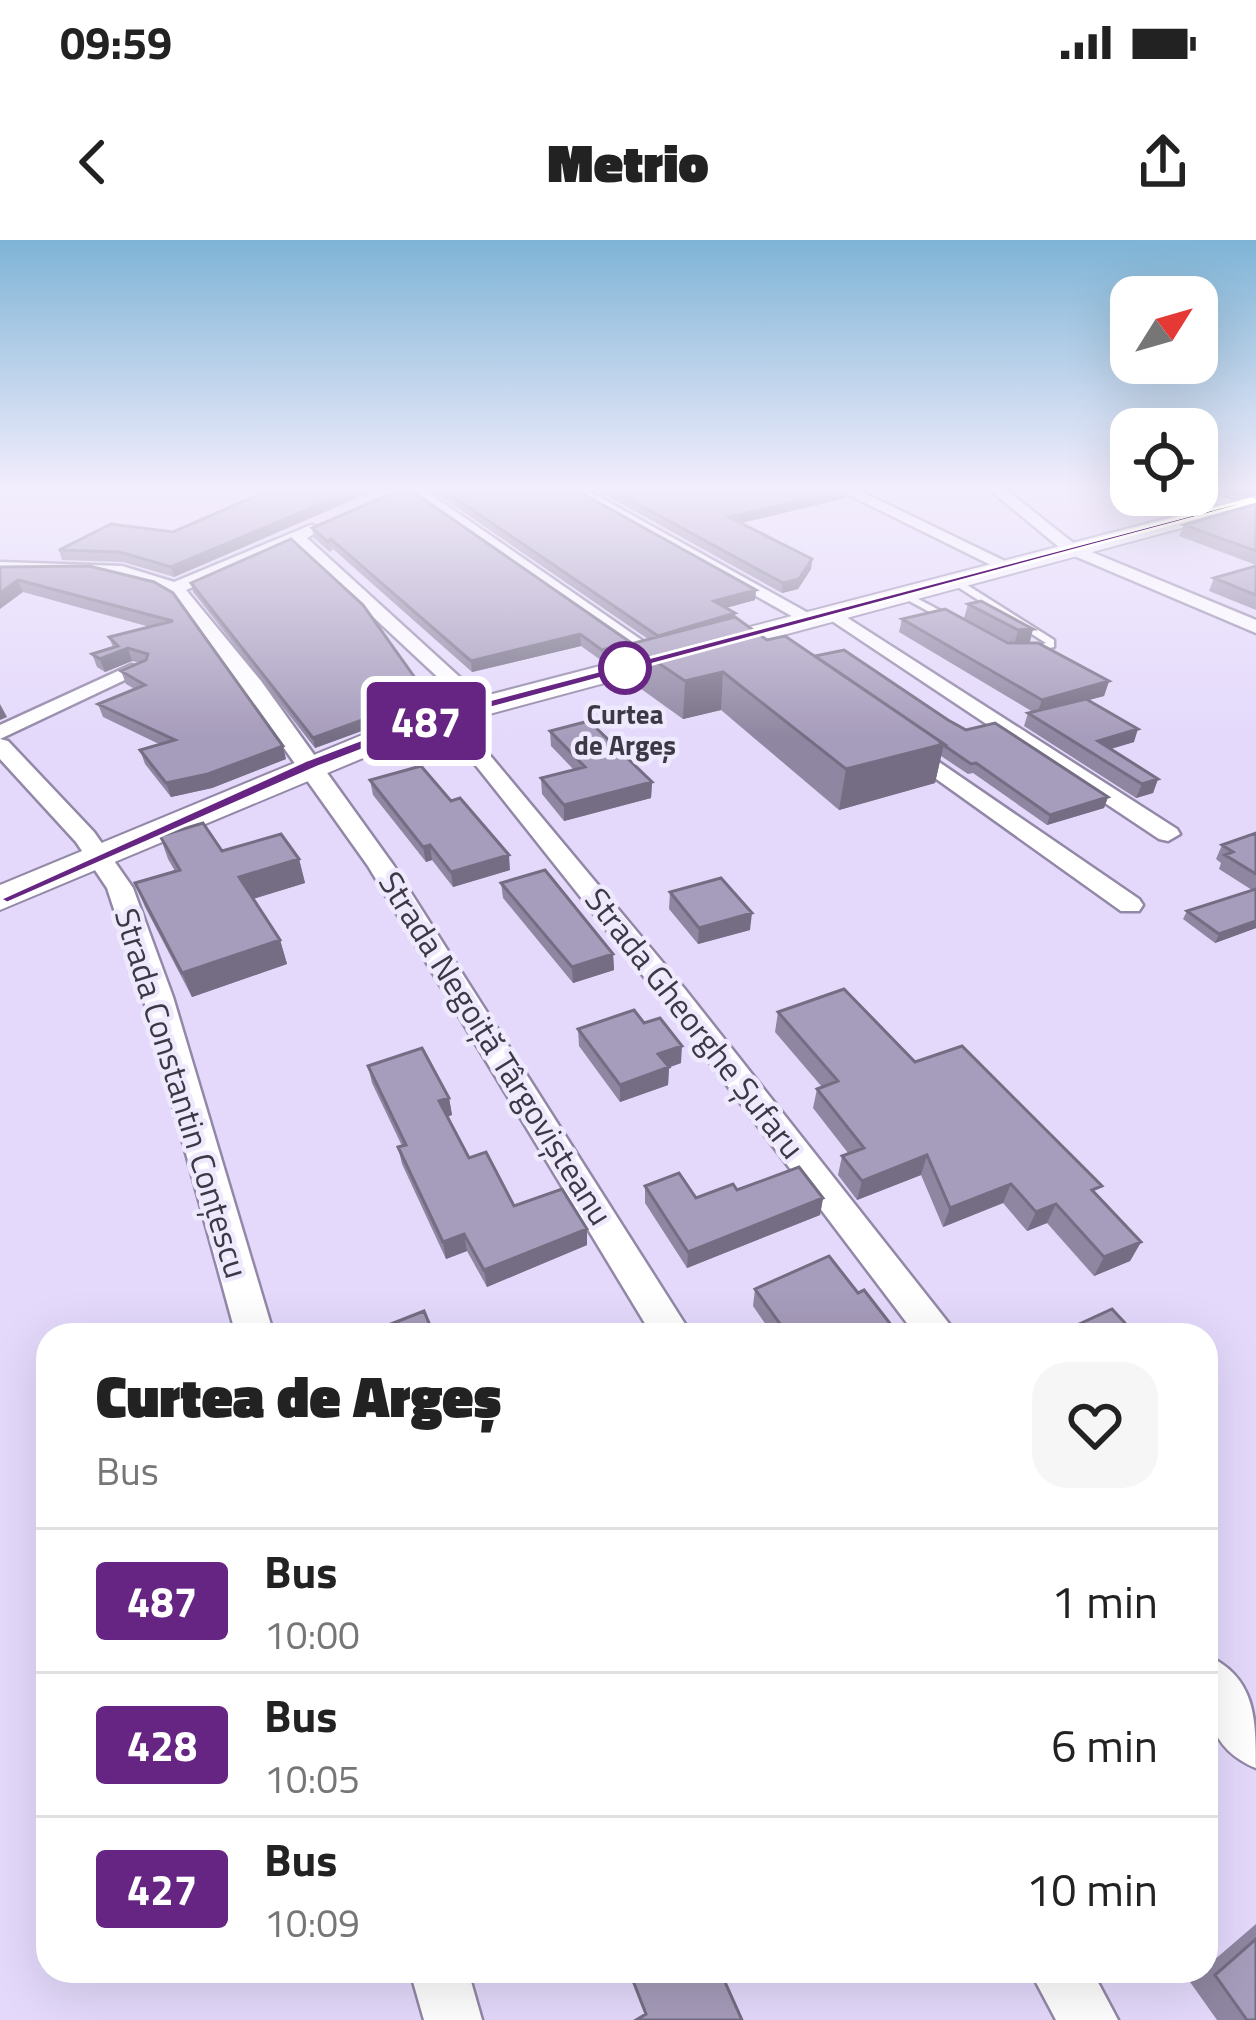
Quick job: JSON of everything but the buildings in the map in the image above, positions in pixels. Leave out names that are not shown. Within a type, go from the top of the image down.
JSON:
[{"type":"main road","points":[[0,899],[313,764],[446,715],[659,658],[759,644],[821,616],[903,594],[958,597],[997,572]]},
{"type":"street","points":[[96,572],[132,574],[175,588],[212,572]]},
{"type":"street","points":[[336,572],[480,706]]},
{"type":"street","points":[[533,572],[659,658]]},
{"type":"street","points":[[736,572],[821,616],[1168,834]]},
{"type":"street","points":[[1126,572],[1256,627]]},
{"type":"street","name":"Strada Negoiță Târgovișteanu","points":[[175,588],[313,764],[454,975],[667,1323]]},
{"type":"street","points":[[0,733],[138,669]]},
{"type":"street","name":"Strada Gheorghe Șufaru","points":[[446,715],[674,995],[930,1323]]},
{"type":"street","points":[[884,732],[1130,905]]},
{"type":"street","name":"Strada Constantin Conțescu","points":[[0,746],[100,855],[120,888],[151,976],[252,1323]]},
{"type":"street","points":[[1218,1694],[1256,1743]]},
{"type":"street","points":[[442,1983],[453,2020]]},
{"type":"street","points":[[1066,1983],[1089,2020]]},
{"type":"lane","points":[[903,594],[973,631]]},
{"type":"lane","points":[[958,597],[985,600]]},
{"type":"lane","points":[[936,611],[958,597],[985,600],[1052,644],[1023,653],[1010,650]]},
{"type":"bus line","name":"487","points":[[0,899],[419,723],[987,572]]},
{"type":"place","name":"Curtea de Argeș","points":[[625,668]]}]
